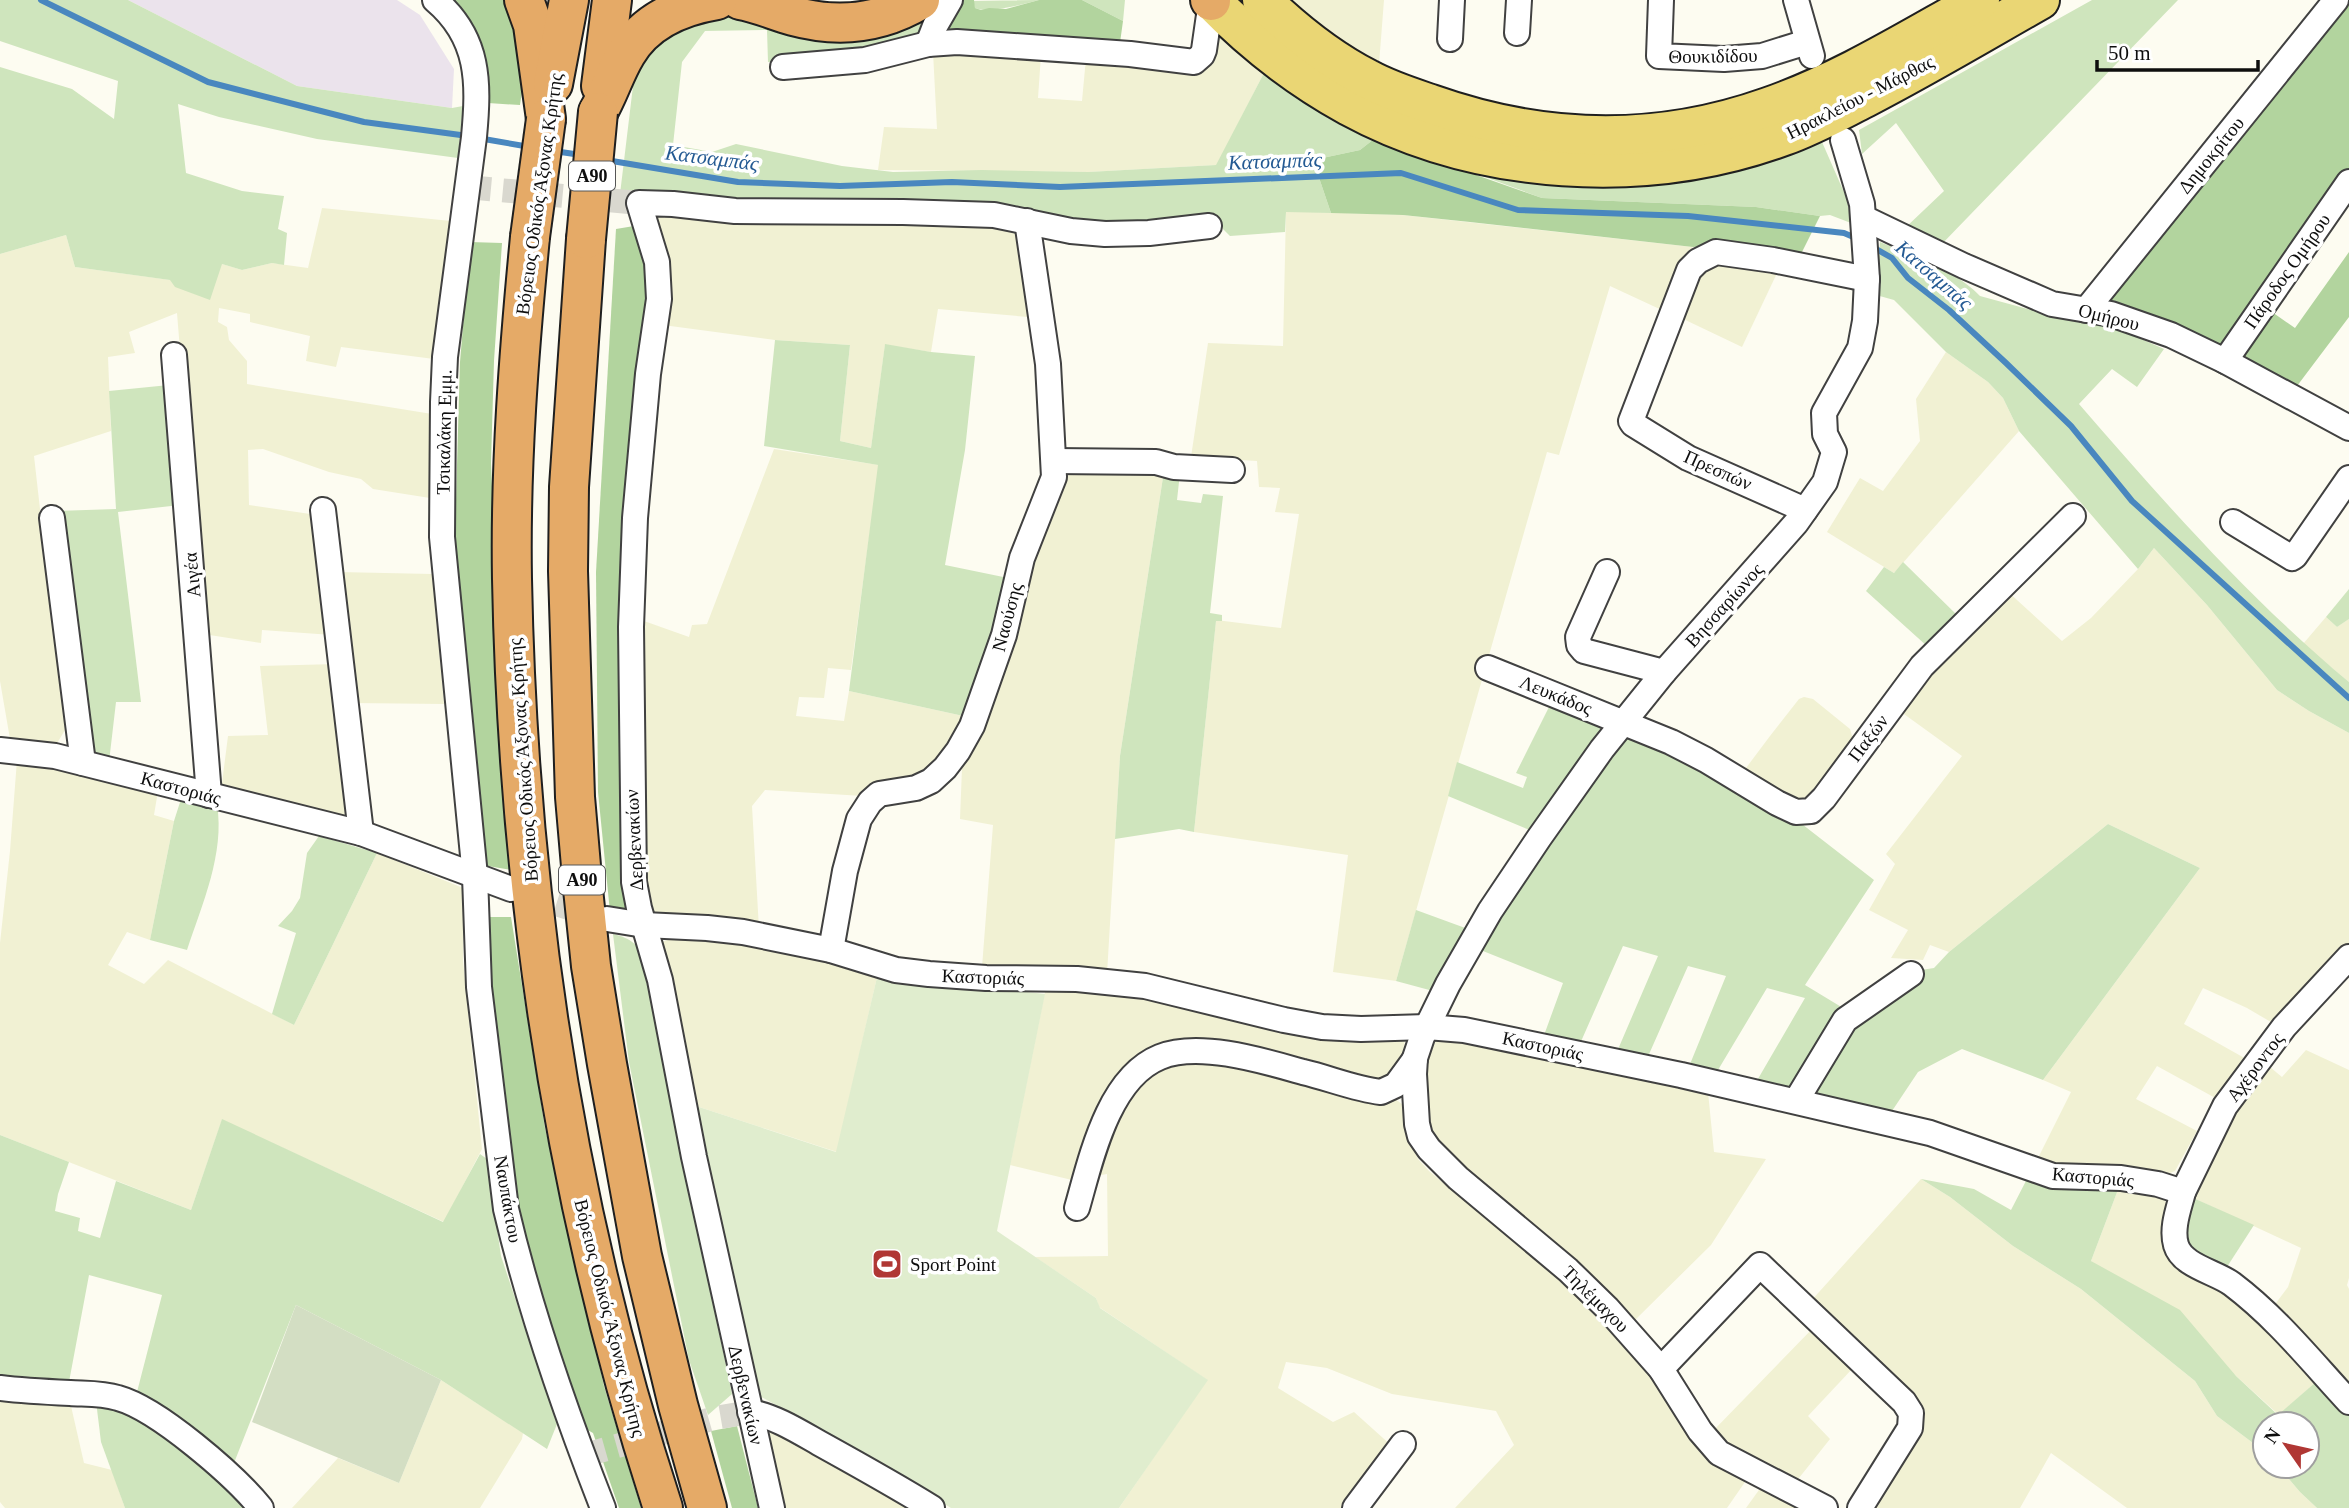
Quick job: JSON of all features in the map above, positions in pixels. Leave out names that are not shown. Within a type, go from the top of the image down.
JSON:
[{"type":"highway","points":[[524,0],[536,40],[546,119]]},
{"type":"highway","name":"Βόρειος Οδικός Άξονας Κρήτης","points":[[569,0],[546,119],[530,237],[516,400],[512,578],[517,687],[530,873],[547,1016],[578,1190],[617,1358],[663,1508]]},
{"type":"highway","name":"Α90","points":[[612,0],[586,239],[570,474],[568,571],[575,797],[591,966],[642,1256],[678,1405],[707,1508]]},
{"type":"highway","points":[[598,113],[626,54],[645,31],[677,11],[717,0]]},
{"type":"highway","points":[[740,0],[798,17],[842,24],[881,18],[920,0]]},
{"type":"highway","points":[[793,0],[844,10],[889,0]]},
{"type":"main road","name":"Ηρακλείου - Μάρθας","points":[[1211,0],[1247,36],[1307,80],[1349,106],[1377,119],[1429,139],[1480,153],[1599,168],[1694,160],[1748,148],[1784,136],[1899,80],[2040,0]]},
{"type":"main road","name":"Ηρακλείου - Μάρθας","points":[[1262,0],[1329,55],[1369,80],[1392,90],[1496,124],[1589,137],[1668,131],[1721,121],[1766,108],[1856,69],[1980,0]]},
{"type":"street","name":"Τσικαλάκη Εμμ.","points":[[435,0],[451,15],[464,33],[472,56],[476,84],[474,137],[445,357],[442,510],[442,537],[475,876]]},
{"type":"street","points":[[928,44],[950,0]]},
{"type":"street","points":[[783,67],[865,60],[928,44],[957,42],[1130,54],[1194,62],[1204,50],[1211,0]]},
{"type":"street","points":[[1450,39],[1452,0]]},
{"type":"street","points":[[1517,33],[1520,0]]},
{"type":"street","name":"Θουκιδίδου","points":[[1661,0],[1659,56],[1724,59],[1810,49],[1796,0]]},
{"type":"street","name":"Δημοκρίτου","points":[[2086,310],[2336,0]]},
{"type":"street","name":"Βησσαρίωνος","points":[[1427,1027],[1457,967],[1490,912],[1572,790],[1664,672],[1786,535],[1825,482],[1834,452],[1823,428],[1824,414],[1860,348],[1865,321],[1865,224],[1859,190],[1843,140]]},
{"type":"street","name":"Πάροδος Ομήρου","points":[[2225,361],[2349,182]]},
{"type":"street","name":"Δερβενακίων","points":[[772,1508],[694,1157],[660,980],[634,882],[631,627],[635,518],[659,288],[657,262],[639,203],[736,211],[994,215],[1027,222]]},
{"type":"street","points":[[1027,222],[1071,231],[1105,234],[1149,233],[1209,226]]},
{"type":"street","name":"Ναούσης","points":[[831,950],[845,871],[859,819],[879,794],[916,788],[931,781],[952,760],[972,726],[1004,635],[1022,558],[1054,477],[1048,364],[1027,222]]},
{"type":"street","name":"Ομήρου","points":[[1865,224],[2052,304],[2111,314],[2161,331],[2225,361],[2349,429]]},
{"type":"street","name":"Πρεσπών","points":[[1805,510],[1688,458],[1633,424],[1632,416],[1689,270],[1698,261],[1716,252],[1867,273]]},
{"type":"street","name":"Αιγέα","points":[[174,355],[209,795]]},
{"type":"street","points":[[1054,461],[1156,462],[1174,467],[1233,470]]},
{"type":"street","points":[[2233,522],[2291,558],[2349,478]]},
{"type":"street","points":[[323,510],[361,833]]},
{"type":"street","name":"Παξών","points":[[1624,722],[1706,760],[1788,809],[1801,813],[1811,811],[1824,798],[1922,666],[2073,516]]},
{"type":"street","points":[[52,517],[83,763]]},
{"type":"street","points":[[1607,572],[1578,637],[1578,645],[1584,651],[1664,672]]},
{"type":"street","name":"Λευκάδος","points":[[1488,668],[1624,722]]},
{"type":"street","name":"Καστοριάς","points":[[0,750],[43,754],[83,763],[361,833],[511,889]]},
{"type":"street","name":"Ναυπάκτου","points":[[475,876],[479,987],[506,1209],[538,1323],[582,1456],[603,1508]]},
{"type":"street","name":"Καστοριάς","points":[[607,919],[644,925],[723,930],[831,950],[896,970],[986,978],[1077,979],[1144,986],[1322,1027],[1427,1027],[1496,1035],[1796,1101],[1951,1139],[2053,1176],[2121,1178],[2158,1184],[2183,1192]]},
{"type":"street","name":"Αχέροντος","points":[[2183,1192],[2225,1105],[2284,1027],[2349,957]]},
{"type":"street","points":[[1796,1101],[1846,1020],[1910,974]]},
{"type":"street","name":"Τηλέμαχου","points":[[1077,1208],[1096,1142],[1114,1100],[1139,1071],[1161,1056],[1205,1052],[1273,1064],[1381,1092],[1396,1085],[1415,1058],[1427,1027]]},
{"type":"street","name":"Τηλέμαχου","points":[[1415,1058],[1417,1124],[1420,1136],[1429,1149],[1588,1289],[1661,1369],[1700,1431],[1719,1453],[1825,1508]]},
{"type":"street","points":[[2183,1192],[2174,1228],[2176,1245],[2181,1253],[2190,1261],[2227,1281],[2263,1310],[2349,1402]]},
{"type":"street","points":[[1661,1369],[1760,1265],[1904,1402],[1911,1413],[1910,1428],[1862,1506]]},
{"type":"street","points":[[0,1388],[94,1394],[125,1400],[167,1425],[214,1461],[261,1508]]},
{"type":"street","points":[[750,1412],[765,1415],[806,1435],[932,1508]]},
{"type":"street","points":[[1355,1508],[1403,1444]]},
{"type":"shaded area","points":[[128,0],[397,0],[420,15],[454,69],[452,108],[297,86]]},
{"type":"green space","points":[[0,0],[128,0],[297,86],[452,108],[463,106],[458,158],[317,139],[219,117],[178,104],[186,173],[242,191],[284,196],[278,229],[287,233],[284,265],[272,263],[242,270],[222,264],[210,300],[175,287],[170,280],[75,267],[66,235],[0,254],[0,67],[72,89],[114,119],[118,81],[0,41]]},
{"type":"green space","points":[[447,0],[510,0],[527,58],[520,105],[488,103],[486,69],[481,46],[469,26]]},
{"type":"green space","points":[[962,0],[974,0],[975,8],[981,10],[1006,9],[1039,0],[1082,0],[1123,21],[1119,50],[941,36]]},
{"type":"green space","points":[[1039,0],[989,10],[975,8],[973,1]]},
{"type":"green space","points":[[1082,0],[1125,0],[1123,21]]},
{"type":"green space","points":[[1287,0],[1384,0],[1379,64],[1334,36]]},
{"type":"green space","points":[[2092,0],[2178,0],[1939,247],[1904,229],[1944,191],[1896,123],[1862,154],[1859,130]]},
{"type":"green space","points":[[2344,0],[2349,0],[2349,174],[2220,351],[2103,303]]},
{"type":"green space","points":[[938,8],[923,37],[831,59],[768,62],[767,30],[705,31],[682,62],[673,145],[712,152],[736,144],[842,166],[893,172],[1088,172],[1216,165],[1264,73],[1374,139],[1360,150],[1313,160],[1331,213],[1286,212],[1285,232],[1230,236],[1217,223],[1136,230],[724,205],[620,194],[633,86],[642,62],[668,30],[723,13]]},
{"type":"green space","points":[[1216,34],[1264,73],[1217,165],[1088,172],[878,170],[884,127],[937,129],[933,52],[1041,55],[1038,98],[1082,101],[1086,58],[1193,70]]},
{"type":"green space","points":[[1374,139],[1542,198],[1756,207],[1820,216],[1799,258],[1730,245],[1693,247],[1403,215],[1331,213],[1313,160],[1360,150]]},
{"type":"green space","points":[[1822,142],[1847,199],[1851,223],[1830,215],[1756,207],[1542,198],[1444,162],[1512,178],[1599,187],[1677,180],[1749,165]]},
{"type":"green space","points":[[656,207],[982,220],[1022,231],[1028,317],[938,309],[931,352],[885,345],[871,448],[840,441],[850,345],[775,340],[663,325],[652,227]]},
{"type":"green space","points":[[322,208],[451,221],[434,359],[341,347],[336,367],[306,361],[310,336],[250,322],[250,314],[219,308],[218,322],[227,327],[229,340],[247,361],[247,384],[432,414],[430,498],[373,489],[361,479],[329,472],[263,449],[248,450],[249,505],[317,515],[332,635],[262,630],[261,643],[203,634],[177,313],[129,332],[135,353],[108,357],[111,431],[34,456],[65,730],[56,745],[10,739],[0,681],[0,254],[66,235],[75,267],[171,280],[222,264],[242,270],[272,263],[308,268]]},
{"type":"green space","points":[[1286,211],[1403,215],[1693,247],[1685,258],[1666,312],[1610,286],[1559,455],[1547,452],[1396,981],[1333,972],[1348,855],[1194,832],[1216,620],[1281,628],[1299,514],[1275,512],[1280,488],[1259,487],[1257,461],[1191,457],[1208,343],[1283,346]]},
{"type":"green space","points":[[634,226],[645,262],[647,331],[630,879],[626,913],[610,912],[598,792],[596,572],[616,229]]},
{"type":"green space","points":[[470,242],[502,243],[491,463],[512,870],[482,865],[455,534],[460,362]]},
{"type":"green space","points":[[1880,242],[1946,271],[1980,296],[2057,317],[2114,327],[2164,349],[2137,387],[2112,369],[2079,404],[2175,513],[2242,583],[2349,682],[2349,733],[2277,690],[2207,605],[2154,548],[2138,569],[2019,431],[2003,398],[1988,382],[1946,352],[1894,300],[1876,295]]},
{"type":"green space","points":[[2349,252],[2349,317],[2294,390],[2238,362],[2272,312],[2295,328]]},
{"type":"green space","points":[[1716,259],[1778,271],[1742,347],[1677,316],[1697,270]]},
{"type":"green space","points":[[775,340],[850,345],[840,441],[871,448],[885,344],[975,356],[965,450],[945,565],[1013,579],[968,717],[849,691],[878,465],[764,446]]},
{"type":"green space","points":[[1946,352],[1988,382],[2003,398],[2019,431],[1894,573],[1827,532],[1860,478],[1883,491],[1920,441],[1916,399]]},
{"type":"green space","points":[[169,385],[180,505],[118,512],[141,702],[116,702],[109,762],[89,754],[56,511],[116,509],[109,391]]},
{"type":"green space","points":[[774,449],[879,465],[851,670],[828,668],[824,698],[799,697],[796,716],[844,721],[849,691],[968,717],[939,769],[863,796],[765,790],[752,806],[759,929],[649,913],[638,875],[639,664],[644,621],[689,637],[692,625],[707,624]]},
{"type":"green space","points":[[1067,471],[1164,471],[1120,756],[1107,974],[982,967],[993,825],[960,819],[962,768],[1045,522]]},
{"type":"green space","points":[[1164,471],[1180,473],[1177,500],[1201,503],[1203,494],[1223,496],[1210,613],[1222,615],[1222,621],[1216,621],[1194,832],[1179,829],[1115,839],[1120,756]]},
{"type":"green space","points":[[2154,548],[2207,605],[2277,690],[2349,733],[2349,943],[2276,1025],[2203,988],[2184,1024],[2248,1060],[2219,1100],[2157,1066],[2136,1099],[2197,1131],[2175,1171],[2167,1174],[2036,1162],[2071,1092],[2043,1080],[2200,868],[2108,824],[1949,952],[1930,945],[1923,960],[1891,958],[1908,930],[1869,910],[1895,864],[1886,854],[1962,756],[1897,709],[2006,590],[2062,641],[2091,618],[2138,569]]},
{"type":"green space","points":[[1903,562],[1959,617],[1928,647],[1866,591],[1884,567],[1894,573]]},
{"type":"green space","points":[[338,572],[432,574],[444,704],[352,703]]},
{"type":"green space","points":[[2349,589],[2349,619],[2337,627],[2326,617]]},
{"type":"green space","points":[[2326,617],[2337,627],[2349,619],[2349,682],[2303,644]]},
{"type":"green space","points":[[337,664],[351,822],[221,791],[228,736],[268,735],[260,666]]},
{"type":"green space","points":[[1799,699],[1813,699],[1850,729],[1853,739],[1812,797],[1803,804],[1744,775],[1746,768],[1770,736]]},
{"type":"green space","points":[[1551,703],[1607,728],[1532,831],[1448,796],[1457,762],[1523,788],[1527,777],[1516,773]]},
{"type":"green space","points":[[1626,735],[1635,735],[1798,821],[1874,880],[1805,985],[1843,1008],[1793,1092],[1755,1084],[1805,998],[1767,988],[1715,1075],[1688,1069],[1726,976],[1688,966],[1646,1061],[1616,1054],[1658,956],[1623,946],[1579,1046],[1543,1038],[1563,983],[1478,949],[1505,906]]},
{"type":"green space","points":[[17,760],[158,791],[154,815],[174,821],[150,940],[127,932],[108,965],[144,984],[168,960],[294,1025],[377,853],[463,888],[463,961],[482,1149],[444,1222],[222,1120],[191,1210],[0,1135],[0,943]]},
{"type":"green space","points":[[182,796],[217,805],[219,823],[211,879],[187,950],[150,940],[174,821]]},
{"type":"green space","points":[[2108,824],[2200,868],[2043,1080],[1962,1049],[1918,1072],[1890,1114],[1810,1094],[1849,1027],[1921,970],[1934,968],[1949,952]]},
{"type":"green space","points":[[319,836],[377,853],[294,1025],[272,1014],[296,933],[278,926],[300,898],[307,853]]},
{"type":"green space","points":[[1416,910],[1468,929],[1433,991],[1396,981]]},
{"type":"green space","points":[[485,917],[511,917],[545,1128],[604,1386],[641,1508],[619,1508],[593,1433],[584,1428],[526,1252],[507,1158],[492,1020]]},
{"type":"green space","points":[[613,934],[634,943],[648,960],[701,1247],[732,1394],[708,1415],[689,1360],[629,1062]]},
{"type":"green space","points":[[684,934],[736,939],[878,973],[837,1152],[693,1105],[662,942]]},
{"type":"green space","name":"Sport Point","points":[[878,973],[1045,994],[997,1231],[1096,1298],[1100,1308],[1208,1380],[1119,1508],[951,1508],[862,1453],[756,1394],[693,1105],[836,1152]]},
{"type":"green space","points":[[1046,987],[1104,990],[1406,1036],[1394,1098],[1407,1108],[1408,1135],[1418,1159],[1498,1229],[1539,1258],[1653,1376],[1701,1454],[1745,1482],[1727,1508],[1455,1508],[1514,1445],[1496,1411],[1392,1394],[1327,1368],[1286,1362],[1278,1388],[1333,1422],[1354,1412],[1393,1447],[1346,1508],[1119,1508],[1207,1380],[1099,1307],[1096,1298],[1035,1257],[1108,1256],[1107,1174],[1072,1180],[1010,1165]]},
{"type":"green space","points":[[1442,1036],[1602,1069],[1668,1086],[1708,1092],[1714,1152],[1766,1159],[1711,1245],[1634,1321],[1459,1168],[1426,1126],[1426,1041]]},
{"type":"green space","points":[[2306,1050],[2349,1070],[2349,1391],[2273,1307],[2288,1287],[2301,1248],[2191,1197],[2211,1153],[2265,1063],[2282,1077]]},
{"type":"green space","points":[[222,1119],[443,1222],[480,1154],[487,1159],[501,1256],[557,1424],[547,1449],[441,1380],[296,1305],[234,1463],[168,1412],[137,1392],[162,1295],[89,1275],[69,1382],[0,1378],[0,1135],[69,1162],[55,1211],[80,1218],[78,1231],[100,1238],[116,1181],[191,1210]]},
{"type":"green space","points":[[2028,1177],[2119,1187],[2091,1261],[2180,1310],[2236,1376],[2273,1410],[2251,1410],[2251,1442],[2217,1416],[2195,1381],[2081,1289],[2013,1246],[1950,1197],[1921,1179],[1974,1189],[2011,1210]]},
{"type":"green space","points":[[1921,1179],[1950,1197],[2013,1246],[2081,1289],[2195,1381],[2217,1416],[2251,1442],[2251,1480],[2290,1480],[2317,1508],[2127,1508],[2051,1453],[2020,1508],[1876,1508],[1921,1428],[1810,1302]]},
{"type":"green space","points":[[2119,1187],[2162,1195],[2170,1211],[2225,1289],[2317,1381],[2285,1410],[2273,1410],[2236,1376],[2091,1261]]},
{"type":"green space","points":[[2191,1197],[2254,1225],[2225,1270],[2193,1252],[2185,1243]]},
{"type":"green space","points":[[296,1305],[441,1380],[399,1483],[252,1422]]},
{"type":"green space","points":[[1813,1328],[1853,1368],[1808,1416],[1830,1439],[1795,1483],[1724,1446],[1711,1433]]},
{"type":"green space","points":[[441,1380],[523,1433],[522,1439],[480,1508],[292,1508],[338,1458],[399,1483]]},
{"type":"green space","points":[[2317,1381],[2349,1412],[2349,1508],[2317,1508],[2290,1480],[2321,1480],[2321,1410],[2284,1410]]},
{"type":"green space","points":[[0,1397],[71,1406],[84,1463],[112,1470],[125,1508],[5,1508],[0,1502]]},
{"type":"green space","points":[[96,1401],[114,1402],[201,1458],[248,1508],[125,1508],[101,1442]]},
{"type":"green space","points":[[767,1425],[924,1508],[783,1508],[765,1428]]},
{"type":"green space","points":[[737,1426],[758,1508],[732,1508],[711,1431]]},
{"type":"green space","points":[[1765,1488],[1808,1508],[1746,1508],[1759,1490]]},
{"type":"waterway","name":"Κατσαμπάς","points":[[41,0],[208,82],[364,122],[468,136]]},
{"type":"waterway","name":"Κατσαμπάς","points":[[478,138],[530,147]]},
{"type":"waterway","name":"Κατσαμπάς","points":[[554,151],[581,155]]},
{"type":"waterway","name":"Κατσαμπάς","points":[[606,160],[738,182],[840,186],[952,182],[1060,187],[1401,173],[1518,210],[1688,216],[1844,233],[1858,239]]},
{"type":"waterway","name":"Κατσαμπάς","points":[[1871,246],[1892,258],[1908,278],[1949,310],[2006,363],[2071,426],[2132,501],[2349,698]]},
{"type":"tunnel","points":[[467,187],[639,203]]},
{"type":"tunnel","points":[[522,893],[597,917]]},
{"type":"tunnel","points":[[582,1456],[715,1418],[750,1412]]},
{"type":"place","name":"Sport Point","points":[[887,1264]]}]
